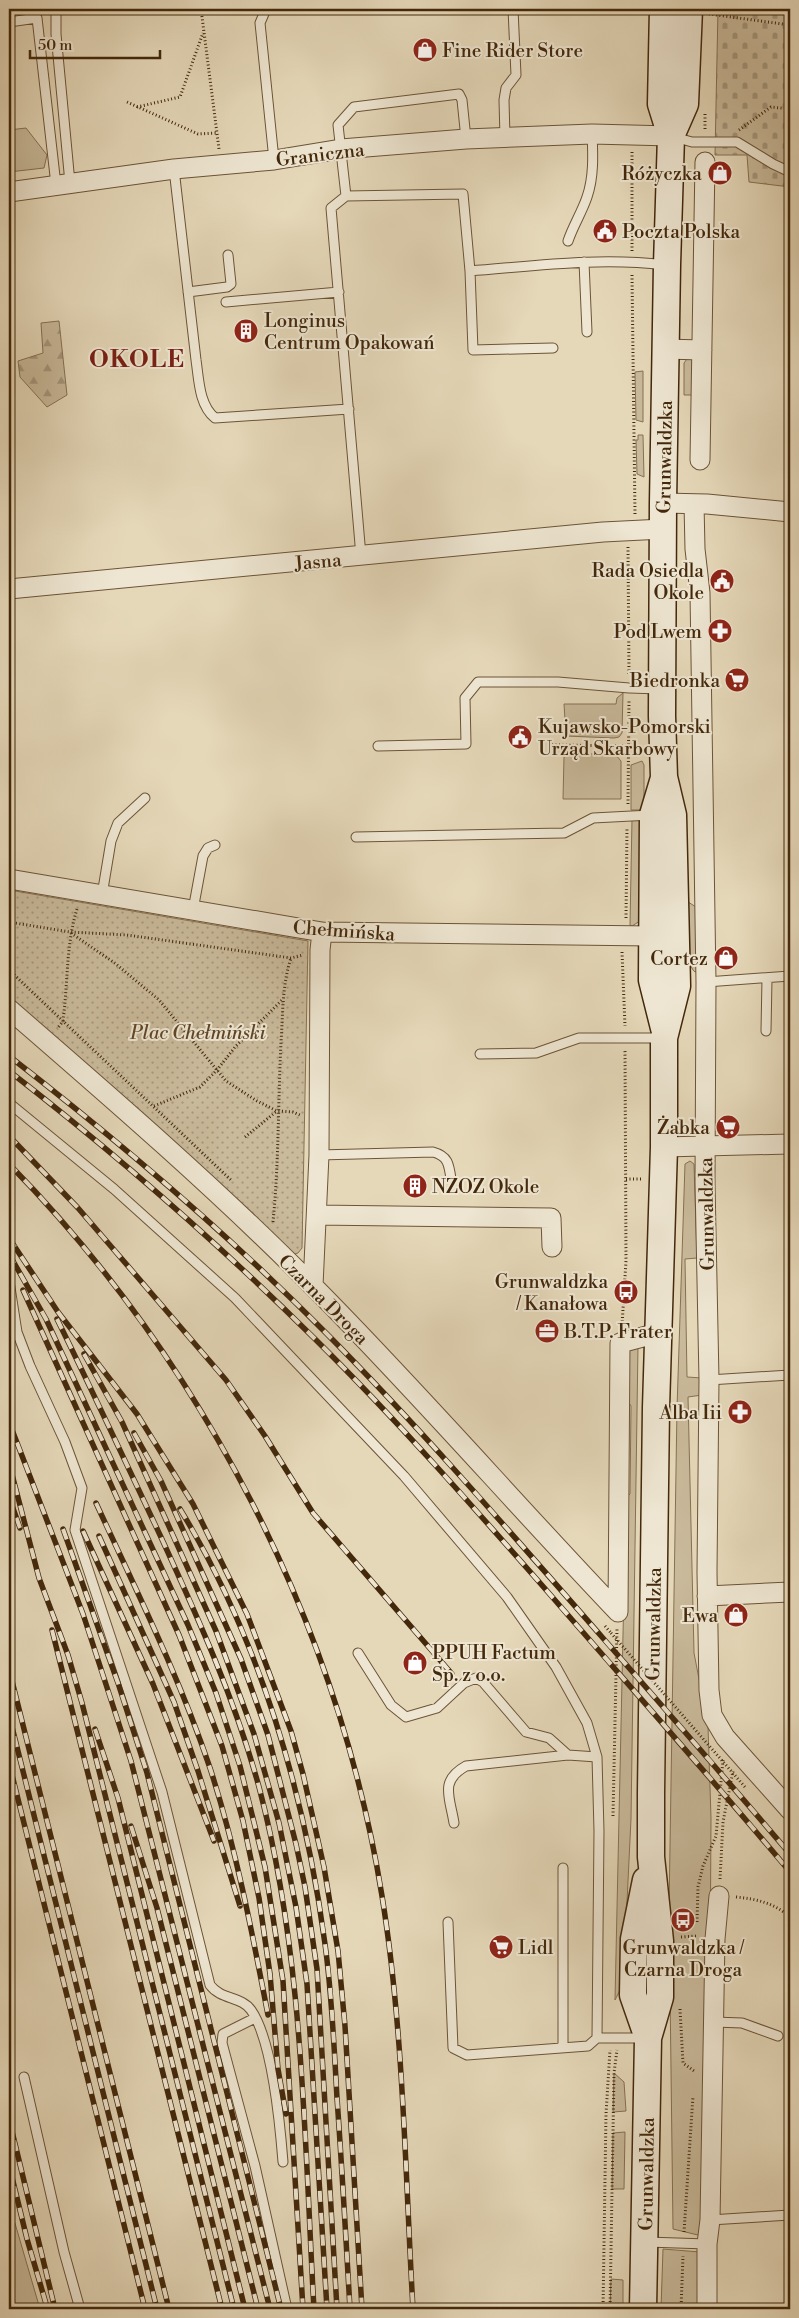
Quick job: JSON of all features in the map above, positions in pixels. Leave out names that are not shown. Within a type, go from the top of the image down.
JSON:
[{"type":"main road","name":"Grunwaldzka","points":[[664,9],[661,104],[672,136]]},
{"type":"main road","name":"Grunwaldzka","points":[[643,2309],[648,2038],[632,1995],[634,1939],[650,1857],[658,1333],[664,1147],[665,1035],[677,986],[673,815],[664,777],[662,688],[665,349],[672,136],[684,104],[696,11]]},
{"type":"main road","name":"Grunwaldzka","points":[[664,777],[653,815],[652,980],[665,1035]]},
{"type":"street","name":"Graniczna","points":[[9,192],[174,169],[274,160],[341,149],[466,139],[592,134],[672,136]]},
{"type":"street","points":[[700,460],[705,162]]},
{"type":"street","points":[[665,349],[702,350]]},
{"type":"street","points":[[663,503],[790,512]]},
{"type":"street","name":"Grunwaldzka","points":[[694,504],[695,549],[700,592],[706,982],[705,1147],[709,1380],[708,1690],[712,1715],[724,1737]]},
{"type":"street","name":"Jasna","points":[[9,589],[626,531],[663,530]]},
{"type":"street","name":"Chełmińska","points":[[9,879],[322,932],[652,936]]},
{"type":"street","points":[[313,1286],[319,1155],[320,950],[322,932]]},
{"type":"street","name":"Czarna Droga","points":[[9,1009],[216,1194],[313,1286],[421,1398],[570,1563],[618,1612]]},
{"type":"street","points":[[664,1147],[790,1144]]},
{"type":"street","points":[[317,1215],[551,1218],[552,1247]]},
{"type":"street","points":[[618,1612],[620,1344],[658,1333]]},
{"type":"street","points":[[707,1596],[790,1592]]},
{"type":"street","points":[[724,1737],[790,1810]]},
{"type":"street","points":[[707,2309],[715,1939],[719,1896]]},
{"type":"lane","points":[[59,9],[56,14],[56,34],[63,184]]},
{"type":"lane","points":[[266,9],[260,23],[274,160]]},
{"type":"lane","points":[[505,138],[505,94],[510,80],[516,75],[513,9]]},
{"type":"lane","points":[[9,22],[37,18],[63,184]]},
{"type":"lane","points":[[346,196],[338,125],[354,107],[459,94],[462,100],[466,139]]},
{"type":"lane","points":[[568,241],[574,222],[587,197],[593,158],[592,134]]},
{"type":"lane","points":[[672,136],[692,142],[737,142],[790,172]]},
{"type":"lane","points":[[174,169],[200,390],[208,412],[215,418],[348,409]]},
{"type":"lane","points":[[361,557],[332,208],[346,196],[463,194],[470,271],[473,350],[553,348]]},
{"type":"lane","points":[[188,292],[227,287],[231,284],[228,255]]},
{"type":"lane","points":[[470,271],[584,262],[632,261],[667,265]]},
{"type":"lane","points":[[584,262],[587,332]]},
{"type":"lane","points":[[226,302],[339,292]]},
{"type":"lane","points":[[378,746],[466,744],[465,698],[478,682],[558,682],[629,688],[662,688]]},
{"type":"lane","points":[[102,895],[111,841],[118,823],[146,798]]},
{"type":"lane","points":[[356,837],[564,834],[593,818],[653,815]]},
{"type":"lane","points":[[193,910],[203,856],[208,848],[215,846]]},
{"type":"lane","points":[[706,982],[790,976]]},
{"type":"lane","points":[[766,1031],[767,979]]},
{"type":"lane","points":[[480,1054],[536,1053],[579,1038],[665,1035]]},
{"type":"lane","points":[[9,1103],[114,1189],[235,1298],[404,1476],[507,1597],[556,1667],[586,1724],[596,1757],[599,1831],[598,2038]]},
{"type":"lane","points":[[319,1155],[433,1152],[442,1155],[449,1163],[451,1179]]},
{"type":"lane","points":[[9,1280],[17,1332],[30,1366],[65,1442],[82,1488],[75,1530],[162,1792],[210,1985],[216,1992],[238,2000],[250,2008],[262,2033],[280,2121],[283,2162]]},
{"type":"lane","points":[[709,1380],[790,1375]]},
{"type":"lane","points":[[358,1653],[392,1705],[406,1717],[437,1708],[464,1683],[476,1678],[483,1682],[526,1732],[548,1738],[568,1755]]},
{"type":"lane","points":[[454,1823],[448,1782],[454,1773],[466,1766],[568,1755],[596,1757]]},
{"type":"lane","points":[[563,1868],[563,2046]]},
{"type":"lane","points":[[448,1922],[453,2048],[467,2055],[563,2046],[588,2046],[598,2038],[648,2038]]},
{"type":"lane","points":[[255,2018],[223,2034],[222,2042],[257,2175],[287,2309]]},
{"type":"lane","points":[[714,2022],[742,2023],[778,2036]]},
{"type":"lane","points":[[24,2077],[64,2252],[80,2309]]},
{"type":"lane","points":[[710,2220],[790,2215]]},
{"type":"lane","points":[[645,2241],[707,2244]]},
{"type":"path","points":[[201,9],[220,152]]},
{"type":"path","points":[[696,11],[790,26]]},
{"type":"path","points":[[137,107],[180,97],[204,32]]},
{"type":"path","points":[[127,102],[198,134],[216,133]]},
{"type":"path","points":[[722,142],[771,107],[790,109]]},
{"type":"path","points":[[704,108],[705,142]]},
{"type":"path","points":[[552,745],[629,746],[628,542],[626,531],[635,518],[632,134]]},
{"type":"path","points":[[47,1042],[63,1021],[70,932],[83,892]]},
{"type":"path","points":[[9,922],[70,932],[126,935],[291,958],[287,970],[284,999],[277,1111],[278,1169],[273,1223]]},
{"type":"path","points":[[70,932],[116,964],[159,1000],[226,1081],[245,1094],[277,1111],[292,1112],[319,1122]]},
{"type":"path","points":[[9,970],[235,1184]]},
{"type":"path","points":[[153,1106],[200,1087],[217,1070],[235,1047],[284,999]]},
{"type":"path","points":[[245,1137],[277,1111]]},
{"type":"path","points":[[266,1216],[279,1229]]},
{"type":"path","points":[[613,1818],[618,1612]]},
{"type":"path","points":[[611,1633],[745,1787]]},
{"type":"path","points":[[697,1945],[698,1887],[703,1866],[716,1836],[724,1737]]},
{"type":"path","points":[[741,1756],[734,1766],[724,1822],[719,1896],[753,1898],[778,1907],[790,1917]]},
{"type":"path","points":[[679,1938],[697,1936]]},
{"type":"path","points":[[603,2309],[606,2114],[615,2037]]},
{"type":"path","points":[[610,2309],[615,2037]]},
{"type":"path","points":[[694,2062],[694,2080]]},
{"type":"path","points":[[681,2309],[683,2244],[693,2090]]},
{"type":"green space","points":[[718,9],[790,9],[790,187],[749,182],[747,155],[715,155]]},
{"type":"green space","points":[[26,128],[47,155],[44,168],[9,172],[9,130]]},
{"type":"green space","points":[[59,321],[67,395],[47,407],[20,377],[18,361],[43,353],[41,323]]},
{"type":"green space","points":[[691,358],[694,361],[694,395],[684,395],[684,363],[687,359]]},
{"type":"green space","points":[[643,371],[643,422],[636,420],[635,372]]},
{"type":"green space","points":[[638,435],[643,435],[644,477],[637,474],[636,440],[638,440]]},
{"type":"green space","points":[[623,693],[622,733],[619,737],[566,736],[564,704],[616,704],[617,698]]},
{"type":"green space","points":[[569,754],[615,754],[621,761],[621,799],[563,799],[564,757]]},
{"type":"green space","points":[[642,761],[644,765],[644,806],[640,810],[631,810],[631,765]]},
{"type":"green space","points":[[640,818],[640,921],[632,926],[630,925],[632,819]]},
{"type":"green space","name":"Plac Chełmiński","points":[[9,890],[308,941],[302,1248],[298,1253],[291,1255],[9,1009]]},
{"type":"green space","points":[[685,900],[696,907],[697,971],[695,972],[691,967],[687,950]]},
{"type":"green space","points":[[690,1161],[694,1164],[697,1258],[685,1259],[687,1377],[702,1378],[702,1395],[688,1397],[694,1653],[708,1726],[711,1818],[710,1983],[702,2236],[673,2229],[669,1910],[677,1408],[685,1164]]},
{"type":"green space","points":[[638,1345],[631,1819],[623,1984],[615,2000],[626,1498],[630,1494],[631,1406],[628,1401],[629,1349]]},
{"type":"green space","points":[[614,2073],[624,2082],[626,2111],[613,2112]]},
{"type":"green space","points":[[625,2132],[624,2189],[612,2189],[613,2133]]},
{"type":"green space","points":[[9,2213],[12,2213],[40,2309],[9,2309]]},
{"type":"green space","points":[[663,2249],[700,2252],[699,2309],[661,2309]]},
{"type":"green space","points":[[611,2279],[623,2280],[623,2309],[610,2309]]},
{"type":"railway","points":[[9,1056],[172,1189],[289,1296],[326,1333],[467,1483],[790,1854]]},
{"type":"railway","points":[[9,1071],[166,1200],[241,1268],[345,1369],[495,1532],[790,1872]]},
{"type":"railway","points":[[9,1136],[78,1208],[226,1380],[265,1436],[313,1513],[452,1674]]},
{"type":"railway","points":[[9,1164],[79,1241],[143,1323],[200,1410],[251,1501],[296,1596],[332,1694],[361,1794],[382,1896],[389,1947],[403,2102],[413,2309]]},
{"type":"railway","points":[[9,1238],[58,1312],[137,1414],[193,1504],[247,1614],[291,1731],[303,1774],[324,1867],[338,1951],[345,2026],[362,2309]]},
{"type":"railway","points":[[9,1254],[46,1319],[188,1625],[216,1693],[240,1766],[265,1867],[283,1981],[303,2309]]},
{"type":"railway","points":[[23,1290],[179,1635],[222,1746],[243,1821],[259,1898],[270,1974],[278,2069],[286,2114]]},
{"type":"railway","points":[[57,1319],[202,1628],[239,1722],[259,1787],[274,1851],[294,1981],[300,2046],[314,2309]]},
{"type":"railway","points":[[84,1354],[122,1422],[216,1631],[254,1734],[279,1823],[296,1907],[307,1984],[327,2309]]},
{"type":"railway","points":[[9,1422],[83,1614],[131,1761],[270,2309]]},
{"type":"railway","points":[[134,1433],[161,1481],[241,1659],[268,1735],[296,1844],[305,1887],[317,1969],[337,2309]]},
{"type":"railway","points":[[9,1463],[39,1578],[68,1655],[82,1703],[234,2309]]},
{"type":"railway","points":[[9,1497],[20,1528]]},
{"type":"railway","points":[[96,1503],[171,1667],[210,1768],[236,1859],[268,2015]]},
{"type":"railway","points":[[180,1509],[234,1611],[256,1665],[275,1719],[305,1831],[325,1944],[329,1982],[350,2309]]},
{"type":"railway","points":[[63,1529],[118,1683],[147,1773],[281,2309]]},
{"type":"railway","points":[[83,1531],[153,1684],[214,1841]]},
{"type":"railway","points":[[99,1536],[174,1702],[198,1771],[240,1906]]},
{"type":"railway","points":[[52,1630],[222,2309]]},
{"type":"railway","points":[[9,1669],[169,2309]]},
{"type":"railway","points":[[9,1715],[157,2309]]},
{"type":"railway","points":[[95,1729],[118,1798],[245,2309]]},
{"type":"railway","points":[[9,1763],[145,2309]]},
{"type":"railway","points":[[131,1826],[157,1908],[258,2309]]},
{"type":"railway","points":[[9,2119],[55,2309]]},
{"type":"railway","points":[[9,2165],[27,2239],[47,2307]]},
{"type":"place","name":"Fine Rider Store","points":[[425,50]]},
{"type":"place","name":"Różyczka","points":[[720,173]]},
{"type":"place","name":"Poczta Polska","points":[[605,231]]},
{"type":"place","name":"Longinus Centrum Opakowań","points":[[246,331]]},
{"type":"place","name":"Rada Osiedla Okole","points":[[722,581]]},
{"type":"place","name":"Pod Lwem","points":[[720,631]]},
{"type":"place","name":"Biedronka","points":[[737,680]]},
{"type":"place","name":"Kujawsko-Pomorski Urząd Skarbowy","points":[[520,737]]},
{"type":"place","name":"Cortez","points":[[726,958]]},
{"type":"place","name":"Żabka","points":[[728,1127]]},
{"type":"place","name":"NZOZ Okole","points":[[415,1186]]},
{"type":"place","name":"Grunwaldzka / Kanałowa","points":[[626,1292]]},
{"type":"place","name":"B.T.P. Frater","points":[[547,1331]]},
{"type":"place","name":"Alba Iii","points":[[740,1412]]},
{"type":"place","name":"Ewa","points":[[736,1615]]},
{"type":"place","name":"PPUH Factum Sp. z o.o.","points":[[415,1663]]},
{"type":"place","name":"Grunwaldzka / Czarna Droga","points":[[683,1920]]},
{"type":"place","name":"Lidl","points":[[501,1947]]},
{"type":"district","name":"OKOLE","points":[[137,359]]}]
